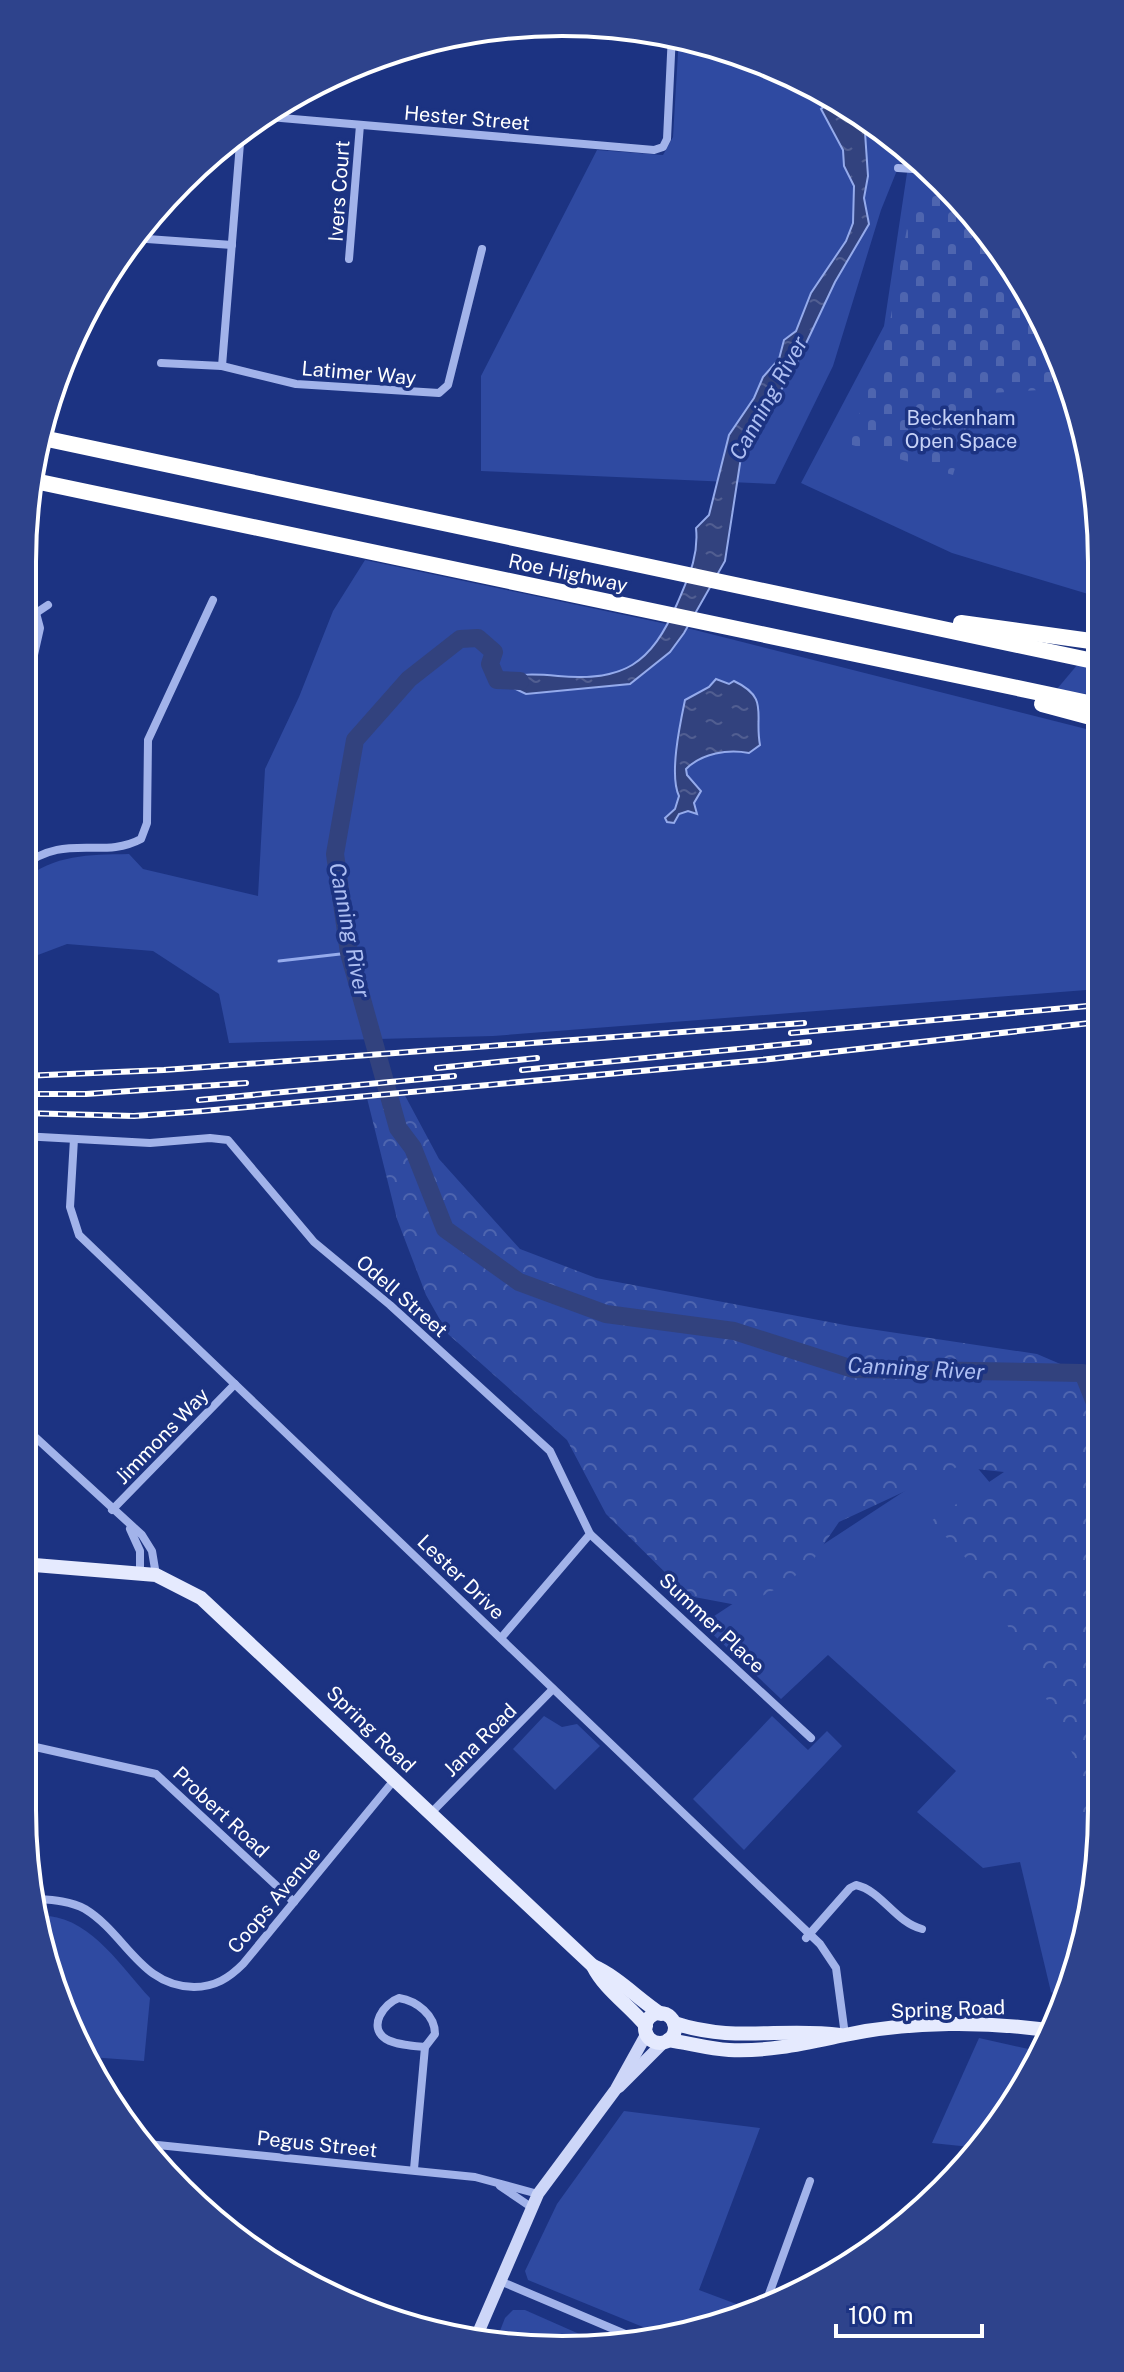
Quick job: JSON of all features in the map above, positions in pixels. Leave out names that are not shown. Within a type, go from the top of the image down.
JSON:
[{"type":"highway","name":"Roe Highway","points":[[51,440],[1088,660]]},
{"type":"highway","name":"Roe Highway","points":[[43,483],[1088,703]]},
{"type":"highway","points":[[880,614],[919,616],[1088,641]]},
{"type":"highway","points":[[875,660],[1088,716]]},
{"type":"main road","name":"Spring Road","points":[[36,1565],[156,1575],[187,1589],[220,1613],[593,1966],[610,1974],[643,2004],[674,2023],[737,2036],[819,2032],[845,2035],[984,2025],[1040,2030]]},
{"type":"main road","name":"Spring Road","points":[[593,1966],[601,1982],[620,1996],[653,2041],[729,2050],[820,2043],[845,2035]]},
{"type":"main road","points":[[480,2329],[538,2194],[616,2089],[653,2015],[661,2014]]},
{"type":"main road","points":[[616,2089],[633,2076],[674,2033],[674,2023]]},
{"type":"street","name":"Hester Street","points":[[281,118],[654,150],[663,147],[667,139],[671,48]]},
{"type":"street","name":"Ivers Court","points":[[349,259],[360,125]]},
{"type":"street","points":[[222,366],[240,147]]},
{"type":"street","points":[[898,168],[911,169]]},
{"type":"street","points":[[147,239],[232,245]]},
{"type":"street","name":"Latimer Way","points":[[161,363],[222,366],[296,384],[439,393],[448,385],[482,249]]},
{"type":"street","points":[[36,858],[71,845],[124,848],[141,839],[147,823],[148,740],[213,600]]},
{"type":"street","points":[[36,646],[40,628],[36,613],[48,605]]},
{"type":"street","name":"Odell Street","points":[[36,1137],[150,1143],[210,1138],[228,1140],[314,1242],[390,1305],[550,1451],[590,1534]]},
{"type":"street","name":"Lester Drive","points":[[74,1139],[70,1207],[79,1235],[808,1936],[836,1968],[845,2035]]},
{"type":"street","name":"Jimmons Way","points":[[112,1510],[235,1384]]},
{"type":"street","points":[[36,1438],[142,1535],[152,1551],[156,1575]]},
{"type":"street","points":[[128,1525],[137,1541],[140,1573]]},
{"type":"street","points":[[501,1638],[590,1534]]},
{"type":"street","name":"Summer Place","points":[[590,1534],[811,1738]]},
{"type":"street","name":"Jana Road","points":[[430,1814],[553,1689]]},
{"type":"street","name":"Probert Road","points":[[36,1747],[156,1774],[294,1902]]},
{"type":"street","name":"Coops Avenue","points":[[44,1900],[83,1908],[155,1978],[189,1987],[208,1986],[230,1976],[395,1779]]},
{"type":"street","points":[[808,1936],[844,1893],[856,1885],[870,1891],[901,1920],[922,1929]]},
{"type":"street","points":[[414,2169],[425,2047],[435,2037],[432,2020],[412,2002],[399,1998],[390,2002],[379,2018],[380,2034],[392,2042],[425,2047]]},
{"type":"street","name":"Pegus Street","points":[[157,2145],[414,2169],[493,2181],[538,2194]]},
{"type":"street","name":"Pegus Street","points":[[493,2181],[531,2207]]},
{"type":"street","points":[[769,2293],[810,2181]]},
{"type":"street","points":[[500,2281],[621,2332]]},
{"type":"green space","points":[[678,49],[731,64],[795,90],[854,125],[901,160],[881,210],[833,366],[775,484],[481,471],[481,376],[597,150],[663,155],[673,137]]},
{"type":"green space","name":"Beckenham Open Space","points":[[908,166],[934,190],[979,242],[1018,299],[1048,361],[1078,459],[1087,528],[1088,594],[952,553],[801,483],[884,326]]},
{"type":"green space","points":[[914,190],[935,191],[979,242],[1018,299],[1058,389],[976,394],[953,475],[849,444],[888,332]]},
{"type":"green space","points":[[365,560],[695,630],[1088,729],[1088,990],[493,1036],[229,1043],[219,994],[153,951],[67,944],[36,956],[36,871],[60,861],[129,854],[143,869],[258,896],[265,769],[299,697],[333,611]]},
{"type":"green space","points":[[1078,664],[1088,666],[1088,694],[1057,689]]},
{"type":"green space","points":[[402,1090],[439,1159],[520,1249],[596,1278],[850,1326],[1037,1354],[1088,1376],[1087,1836],[1075,1759],[1044,1694],[979,1572],[931,1521],[1004,1472],[957,1467],[839,1522],[809,1566],[778,1588],[742,1606],[689,1596],[606,1514],[567,1440],[448,1334],[426,1295],[397,1219],[366,1094]]},
{"type":"green space","points":[[964,1452],[1088,1599],[1087,1844],[1078,1913],[1054,1994],[1051,1992],[1020,1862],[983,1868],[917,1812],[956,1771],[828,1655],[781,1699],[702,1624]]},
{"type":"green space","points":[[544,1716],[562,1727],[577,1724],[600,1746],[555,1790],[513,1749]]},
{"type":"green space","points":[[772,1716],[808,1750],[827,1731],[842,1746],[744,1850],[693,1799]]},
{"type":"green space","points":[[47,1917],[65,1920],[93,1936],[150,1998],[144,2061],[98,2058],[64,1979]]},
{"type":"green space","points":[[979,2038],[1031,2049],[999,2102],[966,2146],[932,2143]]},
{"type":"green space","points":[[624,2111],[760,2128],[699,2290],[739,2305],[731,2308],[647,2329],[528,2280],[525,2271],[557,2204]]},
{"type":"green space","points":[[513,2310],[525,2310],[583,2335],[500,2332],[505,2318]]},
{"type":"water","name":"Canning River","points":[[825,106],[865,133],[868,176],[864,198],[869,224],[835,282],[792,373],[749,439],[741,457],[725,561],[670,652],[630,684],[526,694],[497,680],[520,675],[581,677],[618,672],[645,655],[667,625],[692,567],[696,528],[709,515],[729,435],[754,398],[763,377],[779,359],[784,340],[796,331],[811,293],[846,241],[853,223],[854,186],[844,166],[843,150],[821,109]]},
{"type":"water","points":[[716,679],[729,684],[734,681],[752,694],[758,708],[760,745],[749,753],[716,754],[692,764],[686,769],[687,775],[701,791],[694,803],[697,814],[688,811],[679,814],[674,823],[667,822],[665,818],[675,809],[679,796],[675,763],[685,700],[709,687]]},
{"type":"waterway","name":"Canning River","points":[[520,681],[497,680],[490,664],[494,652],[478,638],[460,639],[409,679],[355,740],[335,854],[349,953],[398,1128],[413,1148],[445,1229],[519,1282],[606,1314],[734,1331],[853,1369],[1083,1373],[1088,1386]]},
{"type":"waterway","points":[[279,961],[349,953]]},
{"type":"railway","points":[[791,1033],[1088,1006]]},
{"type":"railway","points":[[36,1075],[164,1070],[804,1023]]},
{"type":"railway","points":[[36,1113],[134,1116],[203,1111],[761,1060],[1088,1023]]},
{"type":"railway","points":[[522,1070],[809,1042]]},
{"type":"railway","points":[[437,1068],[537,1058]]},
{"type":"railway","points":[[199,1100],[454,1076]]},
{"type":"railway","points":[[36,1094],[86,1094],[246,1083]]}]
